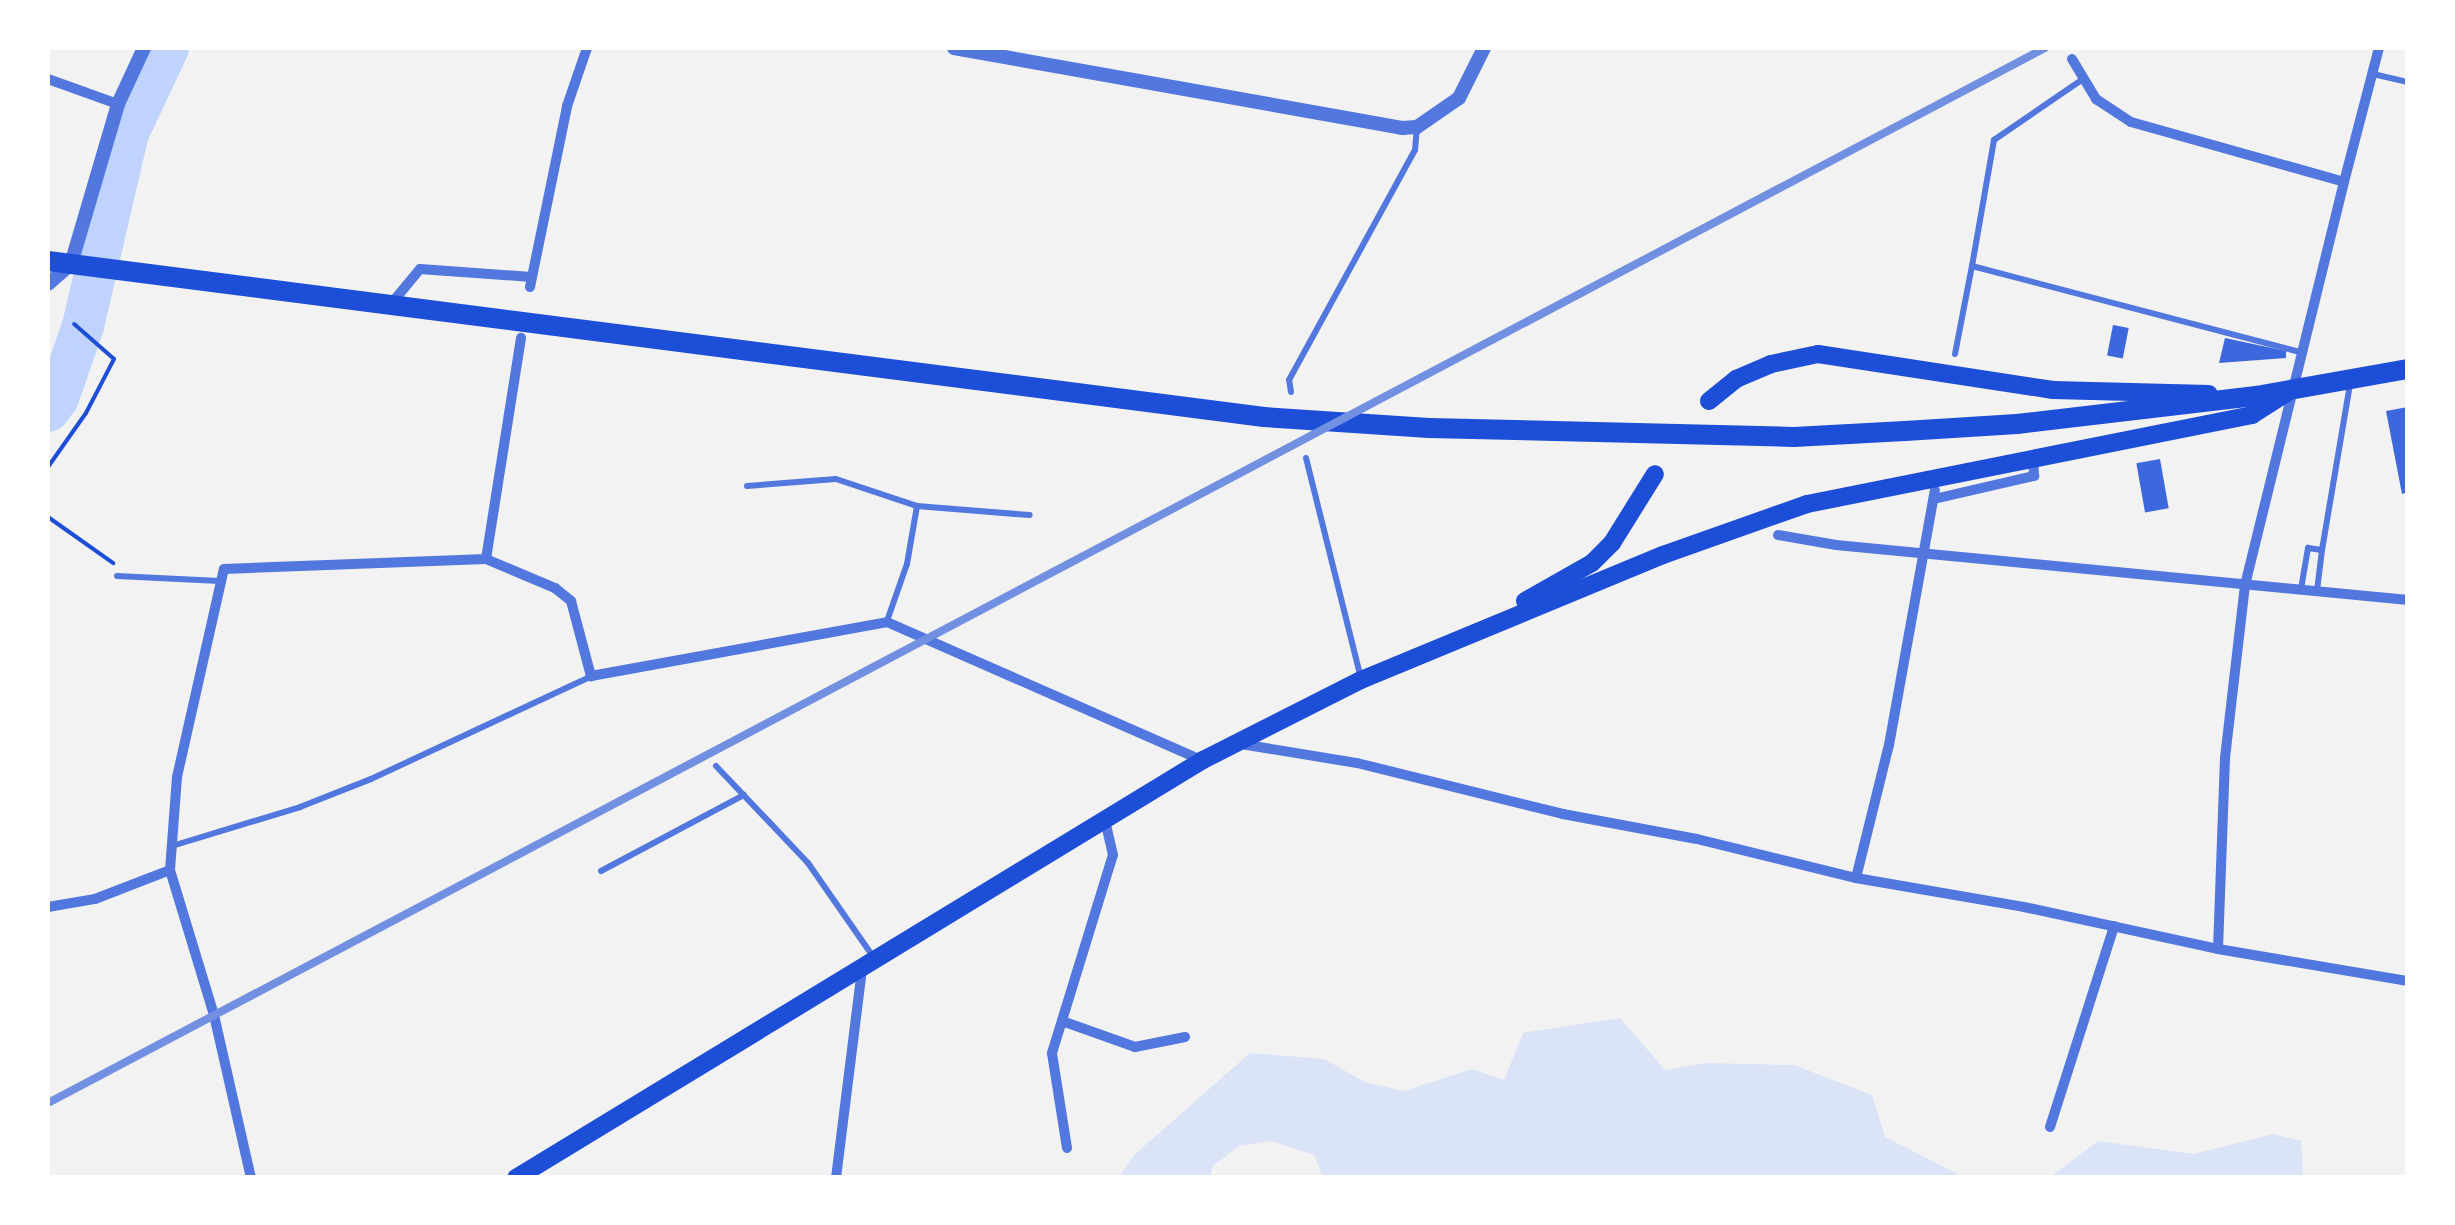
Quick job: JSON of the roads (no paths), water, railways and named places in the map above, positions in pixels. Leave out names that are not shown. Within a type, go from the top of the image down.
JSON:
[{"type":"highway","points":[[48,261],[1264,417],[1429,428],[1794,436],[2016,424],[2256,396],[2408,369]]},
{"type":"main road","points":[[1709,401],[1736,379],[1771,364],[1818,354],[2054,390],[2256,396]]},
{"type":"main road","points":[[516,1178],[1203,760],[1361,680],[1663,554],[1806,504],[2252,414],[2292,390]]},
{"type":"main road","points":[[1459,638],[1592,563],[1612,542],[1656,474]]},
{"type":"street","points":[[48,284],[77,265],[118,104],[144,48]]},
{"type":"street","points":[[390,304],[420,269],[531,282],[568,106],[587,48]]},
{"type":"street","points":[[954,48],[1402,128],[1417,127],[1459,98],[1484,48]]},
{"type":"street","points":[[2218,949],[2225,758],[2245,585],[2300,352],[2379,48]]},
{"type":"street","points":[[2072,59],[2096,98],[2132,122],[2344,182]]},
{"type":"street","points":[[48,79],[118,104]]},
{"type":"street","points":[[486,560],[521,338]]},
{"type":"street","points":[[1856,878],[1889,746],[1934,494],[2034,476],[2033,458]]},
{"type":"street","points":[[1778,535],[2408,600]]},
{"type":"street","points":[[251,1178],[214,1014],[170,870],[176,777],[224,570],[486,560],[554,588],[571,601],[591,676],[887,622],[1203,760]]},
{"type":"street","points":[[1235,743],[1357,762],[1563,814],[1697,840],[1856,878],[2218,949],[2408,981]]},
{"type":"street","points":[[1067,1148],[1052,1053],[1113,856],[1105,819]]},
{"type":"street","points":[[48,907],[95,899],[170,870]]},
{"type":"street","points":[[2050,1127],[2114,926]]},
{"type":"street","points":[[836,1178],[868,963]]},
{"type":"street","points":[[1062,1021],[1135,1047],[1185,1037]]},
{"type":"lane","points":[[2373,74],[2408,82]]},
{"type":"lane","points":[[1955,354],[1994,140],[2082,79]]},
{"type":"lane","points":[[1291,392],[1289,380],[1415,150],[1417,127]]},
{"type":"lane","points":[[1972,266],[2300,352]]},
{"type":"lane","points":[[2317,592],[2351,379]]},
{"type":"lane","points":[[1306,458],[1361,680]]},
{"type":"lane","points":[[747,486],[836,479],[918,506],[1030,515]]},
{"type":"lane","points":[[887,622],[907,564],[918,506]]},
{"type":"lane","points":[[2301,590],[2308,548],[2322,550]]},
{"type":"lane","points":[[117,576],[221,582]]},
{"type":"lane","points":[[170,846],[300,807],[371,779],[591,676]]},
{"type":"lane","points":[[716,766],[808,863],[868,963]]},
{"type":"lane","points":[[601,871],[744,796]]},
{"type":"waterway","points":[[48,411],[58,398],[83,326],[128,133],[168,48]]},
{"type":"railway","points":[[48,1103],[2045,48]]}]
